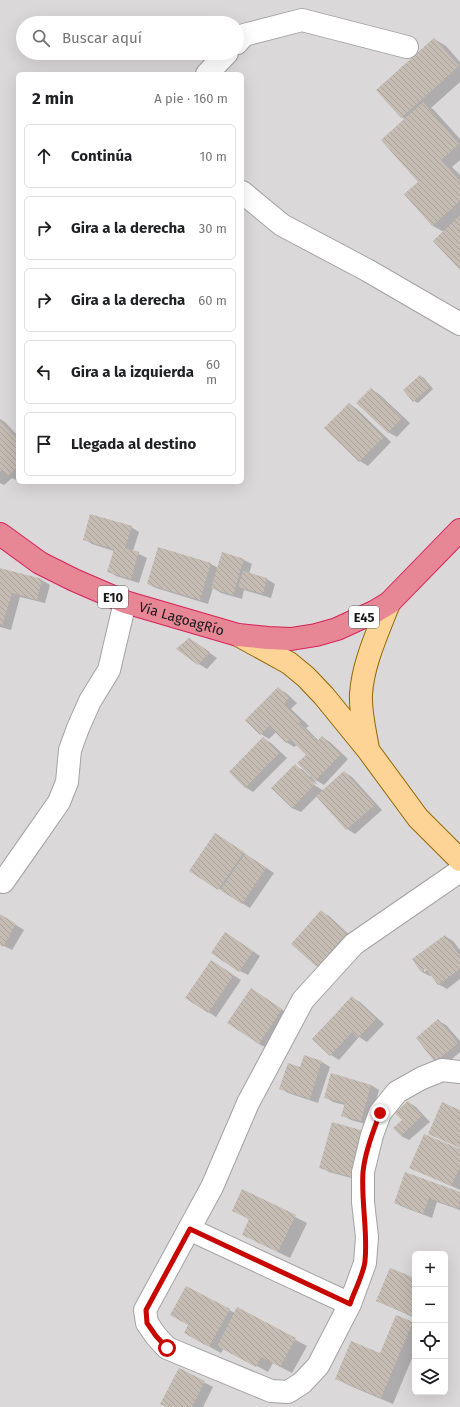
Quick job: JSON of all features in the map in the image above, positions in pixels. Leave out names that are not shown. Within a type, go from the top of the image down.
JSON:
[{"type":"highway","name":"E45","points":[[238,635],[268,638],[291,638],[316,635],[353,622],[389,603],[460,530]]},
{"type":"highway","name":"Vía LagoagRío","points":[[0,534],[40,563],[74,580],[125,602],[238,635]]},
{"type":"main road","points":[[368,750],[361,695],[371,649],[389,603]]},
{"type":"main road","points":[[238,635],[289,663],[306,677],[324,696],[368,750],[418,818],[460,860]]},
{"type":"street","points":[[244,35],[302,20],[407,47]]},
{"type":"street","points":[[209,72],[220,60]]},
{"type":"street","points":[[244,194],[282,225],[367,270],[460,324]]},
{"type":"street","points":[[3,882],[59,802],[67,782],[70,750],[78,728],[90,701],[109,670],[125,602]]},
{"type":"street","points":[[460,871],[354,944],[303,1000],[248,1103],[212,1187],[146,1310],[147,1323],[156,1336],[167,1348],[271,1391],[288,1392],[302,1383],[318,1366],[350,1304],[365,1263],[367,1237],[363,1202],[364,1172],[372,1135],[380,1113],[397,1092],[422,1078],[442,1070],[460,1072]]},
{"type":"street","points":[[190,1229],[350,1304]]},
{"type":"shaded area","points":[[0,0],[460,0],[460,1407],[0,1407]]},
{"type":"building","points":[[434,38],[459,66],[401,118],[376,90]]},
{"type":"building","points":[[423,102],[459,144],[441,160],[460,181],[460,201],[432,226],[404,194],[418,182],[381,140]]},
{"type":"building","points":[[459,216],[460,217],[460,270],[433,241]]},
{"type":"building","points":[[420,375],[430,387],[413,402],[403,390]]},
{"type":"building","points":[[371,388],[402,418],[388,433],[356,403]]},
{"type":"building","points":[[349,403],[384,437],[359,462],[324,428]]},
{"type":"building","points":[[0,421],[16,438],[16,468],[8,476],[2,470],[0,472]]},
{"type":"building","points":[[90,514],[132,526],[125,548],[139,552],[131,579],[107,572],[114,549],[83,540]]},
{"type":"building","points":[[158,547],[211,563],[200,600],[147,584]]},
{"type":"building","points":[[222,552],[244,559],[233,595],[211,588]]},
{"type":"building","points":[[0,568],[42,579],[37,600],[12,593],[2,626],[0,625]]},
{"type":"building","points":[[243,571],[267,578],[263,594],[238,587]]},
{"type":"building","points":[[189,638],[210,652],[198,665],[176,649]]},
{"type":"building","points":[[278,687],[289,698],[284,704],[301,721],[299,723],[317,741],[322,736],[341,754],[315,781],[297,763],[306,755],[290,739],[286,743],[269,726],[260,735],[245,720]]},
{"type":"building","points":[[263,737],[279,753],[245,788],[229,772]]},
{"type":"building","points":[[295,764],[315,784],[292,808],[271,788]]},
{"type":"building","points":[[344,771],[375,805],[346,830],[316,796]]},
{"type":"building","points":[[215,833],[244,852],[218,890],[189,871]]},
{"type":"building","points":[[245,854],[266,868],[242,904],[220,890]]},
{"type":"building","points":[[321,910],[347,933],[317,967],[291,944]]},
{"type":"building","points":[[0,914],[16,924],[3,947],[0,945]]},
{"type":"building","points":[[225,932],[253,951],[239,972],[211,953]]},
{"type":"building","points":[[445,935],[460,956],[460,969],[438,985],[426,969],[421,972],[412,959]]},
{"type":"building","points":[[211,960],[234,975],[208,1013],[185,998]]},
{"type":"building","points":[[251,988],[282,1009],[259,1044],[227,1023]]},
{"type":"building","points":[[352,996],[376,1019],[358,1038],[352,1032],[330,1056],[312,1039]]},
{"type":"building","points":[[438,1019],[458,1043],[435,1062],[416,1038]]},
{"type":"building","points":[[304,1055],[322,1061],[310,1099],[279,1089],[288,1063],[300,1067]]},
{"type":"building","points":[[331,1073],[371,1085],[361,1121],[341,1116],[345,1103],[324,1098]]},
{"type":"building","points":[[408,1101],[422,1116],[401,1136],[393,1128],[402,1120],[395,1113]]},
{"type":"building","points":[[442,1102],[460,1110],[460,1148],[428,1134]]},
{"type":"building","points":[[332,1122],[364,1131],[351,1177],[319,1168]]},
{"type":"building","points":[[424,1134],[460,1149],[460,1167],[451,1186],[409,1168]]},
{"type":"building","points":[[405,1172],[460,1192],[459,1209],[429,1198],[423,1214],[394,1203]]},
{"type":"building","points":[[242,1189],[296,1215],[278,1252],[242,1235],[249,1219],[232,1211]]},
{"type":"building","points":[[390,1268],[412,1277],[412,1316],[376,1301]]},
{"type":"building","points":[[186,1286],[230,1309],[209,1347],[184,1333],[188,1325],[170,1315]]},
{"type":"building","points":[[237,1307],[296,1338],[280,1367],[261,1357],[256,1367],[217,1346]]},
{"type":"building","points":[[396,1315],[412,1322],[381,1398],[335,1379],[351,1341],[380,1353]]},
{"type":"building","points":[[179,1368],[205,1381],[192,1407],[166,1407],[160,1404]]},
{"type":"route","points":[[167,1348],[147,1323],[146,1310],[190,1229],[350,1304],[365,1263],[367,1237],[363,1202],[364,1172],[372,1135],[380,1113]]}]
